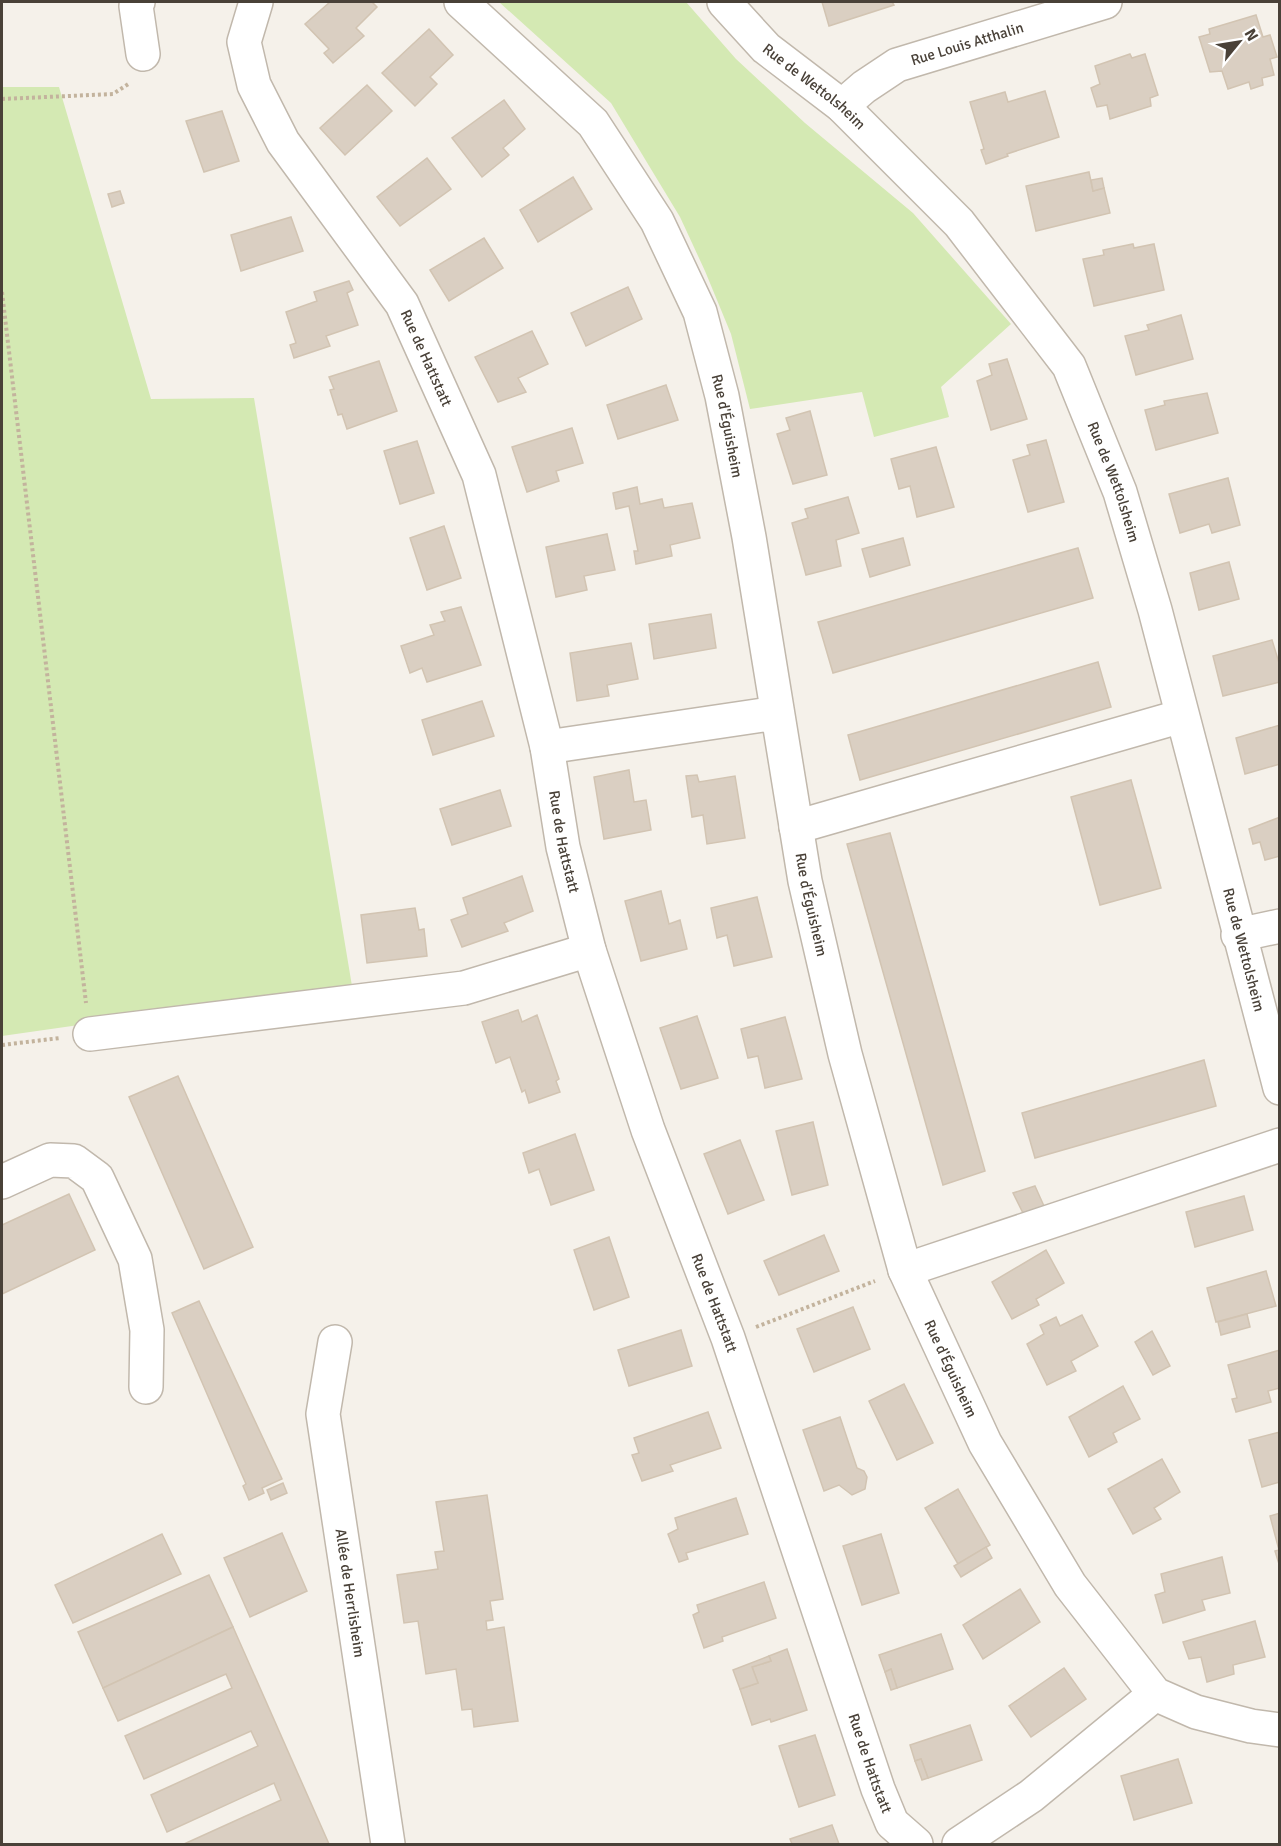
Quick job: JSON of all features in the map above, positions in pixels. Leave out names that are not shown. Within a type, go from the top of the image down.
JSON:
[{"type":"street","points":[[138,2],[143,54]]},
{"type":"street","name":"Rue de Hattstatt","points":[[255,2],[244,42],[254,85],[283,142],[402,304],[479,475],[547,747],[563,847],[589,950],[648,1130],[728,1338],[878,1789],[892,1823],[916,1845]]},
{"type":"street","name":"Rue d'Éguisheim","points":[[461,2],[592,123],[657,221],[700,312],[724,408],[749,537],[805,881],[845,1054],[905,1270],[985,1443],[1070,1585],[1155,1694],[1196,1712],[1251,1726],[1280,1730]]},
{"type":"street","name":"Rue de Wettolsheim","points":[[724,2],[766,48],[842,106],[959,223],[1069,366],[1120,492],[1182,716],[1280,1088]]},
{"type":"street","name":"Rue Louis Atthalin","points":[[842,106],[864,87],[897,65],[1037,12],[1105,2]]},
{"type":"street","points":[[547,747],[777,713]]},
{"type":"street","points":[[796,827],[1182,716]]},
{"type":"street","points":[[1238,935],[1280,926]]},
{"type":"street","points":[[90,1034],[464,988],[589,950]]},
{"type":"street","points":[[905,1270],[1280,1145]]},
{"type":"street","points":[[2,1182],[50,1160],[74,1161],[97,1178],[135,1260],[147,1330],[146,1387]]},
{"type":"street","name":"Allée de Herrlisheim","points":[[335,1342],[323,1414],[388,1845]]},
{"type":"street","points":[[959,1845],[1031,1796],[1155,1694]]},
{"type":"path","points":[[2,99],[113,94],[136,79],[143,54]]},
{"type":"path","points":[[2,292],[90,1034],[2,1045]]},
{"type":"path","points":[[728,1338],[905,1270]]},
{"type":"green space","points":[[499,2],[686,2],[736,59],[805,123],[913,213],[1011,324],[941,387],[949,417],[874,437],[862,392],[750,409],[731,334],[705,271],[680,217],[611,103]]},
{"type":"green space","points":[[2,87],[59,87],[151,399],[254,398],[352,986],[2,1036]]},
{"type":"building","points":[[330,2],[372,2],[377,7],[356,28],[364,36],[333,63],[324,53],[329,49],[305,24]]},
{"type":"building","points":[[822,2],[892,2],[894,5],[829,26]]},
{"type":"building","points":[[1256,15],[1263,37],[1270,35],[1277,57],[1270,59],[1274,75],[1262,78],[1263,85],[1251,89],[1249,82],[1228,89],[1222,71],[1210,72],[1199,37],[1210,34],[1209,29]]},
{"type":"building","points":[[429,29],[453,55],[430,77],[437,84],[415,106],[382,73]]},
{"type":"building","points":[[1130,54],[1132,58],[1145,54],[1158,95],[1150,98],[1151,106],[1110,119],[1107,105],[1097,107],[1091,88],[1100,84],[1095,66]]},
{"type":"building","points":[[367,85],[392,111],[345,155],[320,128]]},
{"type":"building","points":[[1045,91],[1059,137],[1007,154],[1008,156],[986,164],[981,150],[984,149],[970,102],[1005,92],[1008,102]]},
{"type":"building","points":[[504,100],[525,129],[503,148],[509,155],[482,177],[452,138]]},
{"type":"building","points":[[222,111],[239,161],[204,172],[186,121]]},
{"type":"building","points":[[427,158],[451,189],[400,226],[377,197]]},
{"type":"building","points":[[1089,172],[1093,191],[1104,188],[1110,213],[1036,231],[1026,186]]},
{"type":"building","points":[[573,177],[592,209],[538,242],[520,210]]},
{"type":"building","points":[[1102,178],[1104,188],[1093,191],[1091,180]]},
{"type":"building","points":[[120,191],[124,203],[112,207],[108,194]]},
{"type":"building","points":[[291,217],[303,251],[241,271],[231,235]]},
{"type":"building","points":[[484,238],[503,268],[449,301],[430,270]]},
{"type":"building","points":[[1133,244],[1134,248],[1154,244],[1164,290],[1094,306],[1083,259],[1104,255],[1103,250]]},
{"type":"building","points":[[349,281],[353,290],[347,293],[358,325],[326,336],[330,346],[294,358],[290,345],[296,343],[286,312],[317,301],[314,292]]},
{"type":"building","points":[[628,287],[642,319],[586,346],[571,313]]},
{"type":"building","points":[[1181,315],[1193,359],[1136,375],[1125,336],[1149,330],[1147,325]]},
{"type":"building","points":[[532,331],[548,364],[518,378],[526,392],[498,402],[475,357]]},
{"type":"building","points":[[1007,359],[1027,419],[991,430],[977,381],[992,375],[989,364]]},
{"type":"building","points":[[379,361],[397,411],[347,429],[342,414],[338,415],[330,390],[334,389],[329,377]]},
{"type":"building","points":[[666,385],[678,420],[618,439],[607,405]]},
{"type":"building","points":[[1207,393],[1218,433],[1156,450],[1145,410],[1165,405],[1164,401]]},
{"type":"building","points":[[810,411],[827,475],[793,484],[777,434],[790,430],[786,418]]},
{"type":"building","points":[[572,428],[583,463],[556,471],[559,481],[527,492],[512,447]]},
{"type":"building","points":[[1046,440],[1064,502],[1028,512],[1013,460],[1030,455],[1027,445]]},
{"type":"building","points":[[417,441],[434,493],[400,504],[384,451]]},
{"type":"building","points":[[936,447],[954,507],[917,517],[910,486],[899,489],[891,459]]},
{"type":"building","points":[[1228,478],[1240,525],[1212,533],[1209,524],[1180,533],[1169,494]]},
{"type":"building","points":[[637,487],[640,504],[662,499],[664,508],[692,503],[700,538],[670,545],[672,556],[636,564],[634,551],[638,551],[629,506],[616,509],[613,493]]},
{"type":"building","points":[[848,497],[859,533],[836,540],[841,566],[806,575],[792,523],[808,518],[805,509]]},
{"type":"building","points":[[444,526],[461,578],[427,590],[410,538]]},
{"type":"building","points":[[607,534],[615,570],[584,576],[587,590],[556,597],[546,547]]},
{"type":"building","points":[[903,538],[910,565],[870,577],[862,549]]},
{"type":"building","points":[[1078,548],[1093,598],[833,673],[818,622]]},
{"type":"building","points":[[1229,562],[1239,599],[1199,610],[1190,573]]},
{"type":"building","points":[[461,607],[481,665],[427,682],[422,668],[410,673],[401,646],[434,635],[430,625],[445,621],[441,612]]},
{"type":"building","points":[[711,614],[716,648],[654,659],[649,624]]},
{"type":"building","points":[[1272,640],[1280,666],[1280,682],[1223,696],[1213,656]]},
{"type":"building","points":[[631,643],[638,679],[607,685],[609,696],[577,701],[570,653]]},
{"type":"building","points":[[1098,662],[1111,707],[860,780],[848,735]]},
{"type":"building","points":[[482,701],[494,736],[433,755],[422,720]]},
{"type":"building","points":[[1280,725],[1280,764],[1245,774],[1236,738]]},
{"type":"building","points":[[629,770],[634,802],[646,800],[651,830],[604,839],[594,777]]},
{"type":"building","points":[[697,775],[699,782],[735,776],[745,838],[707,844],[703,815],[692,817],[686,776]]},
{"type":"building","points":[[1131,780],[1161,888],[1100,905],[1071,797]]},
{"type":"building","points":[[500,790],[511,826],[452,845],[440,809]]},
{"type":"building","points":[[1280,817],[1280,856],[1265,860],[1260,842],[1253,844],[1249,829]]},
{"type":"building","points":[[890,833],[985,1171],[943,1185],[847,844]]},
{"type":"building","points":[[522,876],[533,911],[504,923],[508,931],[462,947],[451,920],[468,914],[463,898]]},
{"type":"building","points":[[661,891],[669,924],[680,920],[687,949],[641,961],[625,901]]},
{"type":"building","points":[[757,897],[772,957],[734,966],[727,935],[717,938],[711,908]]},
{"type":"building","points":[[415,908],[419,930],[424,929],[427,956],[367,963],[361,915]]},
{"type":"building","points":[[518,1010],[522,1022],[537,1015],[559,1079],[556,1081],[560,1092],[529,1103],[525,1090],[522,1092],[510,1057],[496,1063],[482,1022]]},
{"type":"building","points":[[697,1016],[718,1078],[681,1089],[660,1028]]},
{"type":"building","points":[[785,1017],[802,1079],[765,1088],[758,1056],[748,1058],[741,1029]]},
{"type":"building","points":[[1204,1060],[1216,1106],[1035,1158],[1022,1113]]},
{"type":"building","points":[[178,1076],[253,1247],[204,1269],[129,1097]]},
{"type":"building","points":[[813,1122],[828,1185],[792,1195],[776,1131]]},
{"type":"building","points":[[575,1134],[594,1190],[551,1205],[539,1169],[529,1173],[523,1153]]},
{"type":"building","points":[[740,1140],[764,1200],[728,1214],[704,1154]]},
{"type":"building","points":[[1035,1186],[1044,1206],[1024,1215],[1013,1193]]},
{"type":"building","points":[[69,1194],[95,1250],[2,1294],[2,1225]]},
{"type":"building","points":[[1244,1196],[1253,1230],[1195,1247],[1186,1212]]},
{"type":"building","points":[[824,1235],[839,1271],[779,1295],[764,1261]]},
{"type":"building","points":[[609,1237],[629,1297],[594,1310],[574,1250]]},
{"type":"building","points":[[1046,1250],[1064,1283],[1036,1299],[1039,1305],[1012,1319],[992,1282]]},
{"type":"building","points":[[1266,1271],[1276,1306],[1216,1322],[1207,1288]]},
{"type":"building","points":[[199,1301],[282,1479],[262,1488],[264,1493],[249,1500],[243,1486],[246,1484],[172,1313]]},
{"type":"building","points":[[853,1307],[870,1349],[814,1372],[797,1329]]},
{"type":"building","points":[[1247,1314],[1250,1327],[1221,1335],[1218,1322]]},
{"type":"building","points":[[1082,1315],[1098,1346],[1071,1361],[1076,1371],[1047,1385],[1027,1344],[1044,1334],[1040,1325],[1056,1317],[1060,1326]]},
{"type":"building","points":[[681,1330],[692,1366],[629,1386],[618,1350]]},
{"type":"building","points":[[1152,1331],[1170,1366],[1153,1375],[1135,1342]]},
{"type":"building","points":[[1280,1350],[1280,1388],[1268,1391],[1271,1402],[1236,1412],[1232,1399],[1237,1398],[1228,1365]]},
{"type":"building","points":[[904,1384],[933,1443],[897,1460],[869,1401]]},
{"type":"building","points":[[1123,1386],[1140,1419],[1113,1433],[1117,1442],[1089,1457],[1069,1417]]},
{"type":"building","points":[[708,1412],[721,1448],[670,1465],[673,1471],[642,1481],[632,1455],[639,1453],[634,1438]]},
{"type":"building","points":[[840,1417],[857,1468],[864,1471],[867,1477],[865,1489],[852,1495],[839,1485],[824,1491],[803,1430]]},
{"type":"building","points":[[1280,1432],[1280,1482],[1262,1487],[1249,1440]]},
{"type":"building","points":[[1162,1459],[1180,1492],[1154,1508],[1161,1519],[1133,1534],[1108,1489]]},
{"type":"building","points":[[283,1483],[287,1493],[271,1500],[267,1490]]},
{"type":"building","points":[[958,1489],[990,1545],[958,1564],[925,1508]]},
{"type":"building","points":[[487,1495],[503,1599],[490,1601],[493,1620],[486,1621],[487,1630],[504,1627],[518,1721],[474,1727],[472,1709],[462,1710],[456,1669],[426,1674],[418,1621],[404,1623],[397,1575],[438,1569],[435,1552],[444,1551],[436,1502]]},
{"type":"building","points":[[736,1498],[748,1534],[686,1553],[688,1559],[679,1562],[668,1534],[678,1529],[675,1518]]},
{"type":"building","points":[[1280,1513],[1279,1564],[1275,1551],[1279,1550],[1270,1516]]},
{"type":"building","points":[[282,1533],[307,1591],[250,1617],[224,1558]]},
{"type":"building","points":[[162,1534],[181,1574],[73,1623],[55,1585]]},
{"type":"building","points":[[881,1534],[899,1593],[862,1605],[843,1546]]},
{"type":"building","points":[[986,1547],[992,1558],[961,1577],[954,1566]]},
{"type":"building","points":[[1222,1557],[1230,1593],[1202,1600],[1205,1610],[1163,1623],[1155,1595],[1165,1592],[1161,1574]]},
{"type":"building","points":[[209,1575],[233,1627],[103,1688],[78,1632]]},
{"type":"building","points":[[764,1582],[776,1618],[722,1637],[723,1641],[704,1648],[693,1615],[699,1612],[697,1605]]},
{"type":"building","points":[[1020,1589],[1040,1622],[983,1659],[963,1625]]},
{"type":"building","points":[[1255,1621],[1265,1657],[1233,1665],[1234,1674],[1207,1682],[1201,1657],[1189,1659],[1183,1642]]},
{"type":"building","points":[[233,1627],[329,1844],[184,1844],[281,1800],[274,1783],[167,1832],[151,1795],[258,1746],[251,1731],[144,1779],[125,1736],[232,1688],[226,1674],[118,1721],[103,1688]]},
{"type":"building","points":[[941,1634],[953,1669],[897,1688],[891,1669],[885,1672],[879,1655]]},
{"type":"building","points":[[787,1649],[807,1710],[771,1722],[770,1719],[752,1725],[740,1689],[758,1683],[752,1667],[771,1661],[769,1656]]},
{"type":"building","points":[[769,1656],[771,1661],[752,1667],[758,1683],[740,1689],[733,1670]]},
{"type":"building","points":[[1064,1668],[1086,1699],[1031,1737],[1009,1706]]},
{"type":"building","points":[[891,1669],[897,1688],[891,1690],[885,1672]]},
{"type":"building","points":[[970,1725],[982,1760],[928,1778],[921,1759],[915,1761],[910,1745]]},
{"type":"building","points":[[815,1735],[835,1795],[799,1807],[779,1746]]},
{"type":"building","points":[[921,1759],[928,1778],[922,1780],[915,1761]]},
{"type":"building","points":[[1178,1759],[1192,1803],[1134,1820],[1121,1776]]},
{"type":"building","points":[[832,1825],[839,1844],[792,1844],[790,1839]]}]
